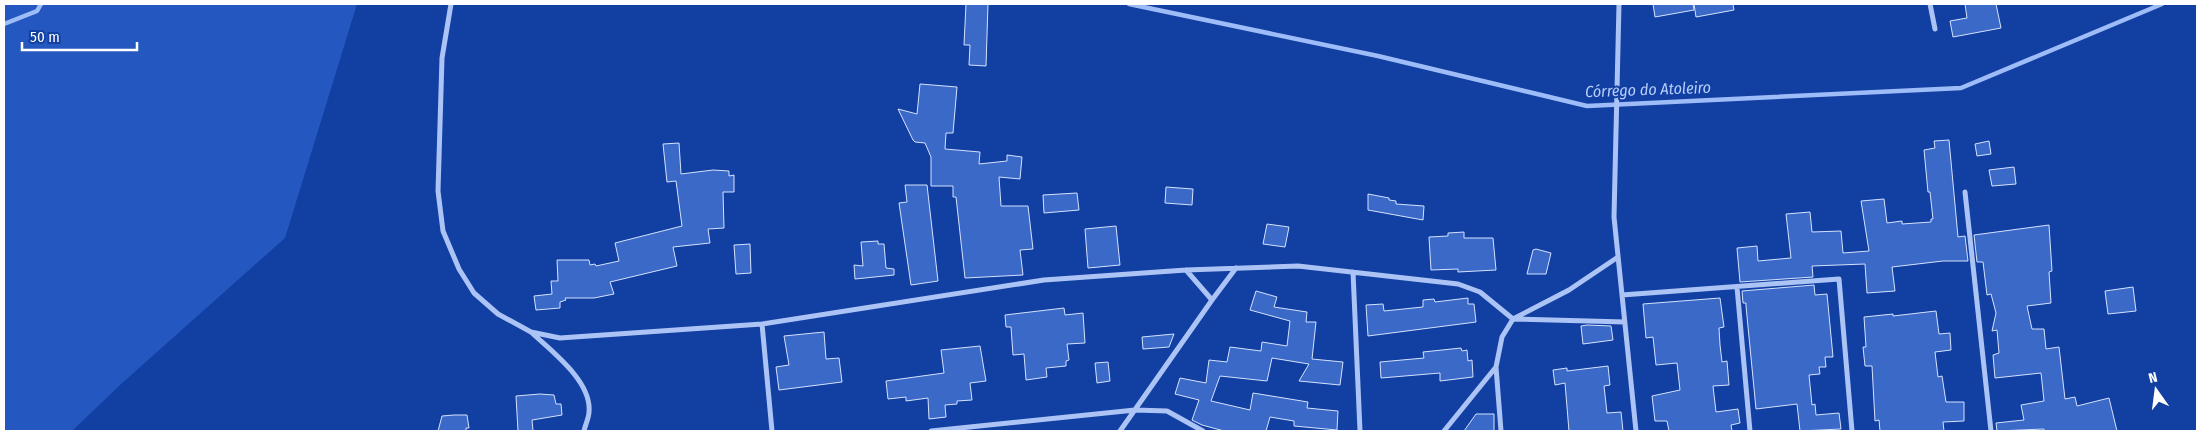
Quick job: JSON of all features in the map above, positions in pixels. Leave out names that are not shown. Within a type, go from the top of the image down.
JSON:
[{"type":"street","points":[[451,4],[442,58],[438,192],[443,231],[459,269],[474,293],[498,314],[531,332],[572,370],[585,390],[590,412],[584,431]]},
{"type":"street","points":[[1619,4],[1614,217],[1636,431]]},
{"type":"street","points":[[1930,4],[1935,29]]},
{"type":"street","points":[[1965,192],[1990,431]]},
{"type":"street","points":[[1502,431],[1496,367],[1502,337],[1512,320],[1569,290],[1618,257]]},
{"type":"street","points":[[531,332],[560,338],[762,324],[1044,280],[1186,270],[1298,266],[1458,284],[1480,292],[1512,320],[1625,322]]},
{"type":"street","points":[[1120,431],[1236,268]]},
{"type":"street","points":[[1186,270],[1212,300]]},
{"type":"street","points":[[1353,272],[1360,431]]},
{"type":"street","points":[[1622,295],[1839,279],[1852,431]]},
{"type":"street","points":[[1737,286],[1750,431]]},
{"type":"street","points":[[762,324],[772,431]]},
{"type":"street","points":[[1444,431],[1496,367]]},
{"type":"street","points":[[931,431],[1135,410],[1167,411],[1203,431]]},
{"type":"shaded area","points":[[4,4],[357,4],[285,238],[120,385],[72,431],[4,431]]},
{"type":"building","points":[[966,4],[988,4],[986,66],[969,65],[970,45],[964,45]]},
{"type":"building","points":[[1653,4],[1693,4],[1694,10],[1655,17]]},
{"type":"building","points":[[1694,4],[1733,4],[1734,10],[1696,17]]},
{"type":"building","points":[[1965,4],[1996,4],[2001,28],[1953,37],[1950,21],[1967,18]]},
{"type":"building","points":[[920,84],[957,87],[953,133],[946,133],[945,149],[980,152],[979,164],[1007,161],[1007,155],[1022,157],[1020,179],[999,177],[1001,206],[1028,206],[1033,249],[1020,250],[1023,275],[965,278],[956,197],[953,197],[953,186],[931,186],[931,157],[925,143],[913,140],[898,109],[917,114]]},
{"type":"building","points":[[1949,140],[1958,237],[1965,236],[1968,261],[1943,261],[1892,267],[1895,291],[1867,293],[1865,264],[1812,266],[1813,277],[1740,282],[1737,248],[1757,246],[1758,261],[1791,258],[1786,214],[1810,212],[1812,232],[1841,231],[1843,253],[1869,251],[1861,201],[1884,199],[1887,223],[1902,221],[1902,224],[1931,222],[1931,219],[1933,219],[1924,150],[1935,148],[1934,141]]},
{"type":"building","points":[[1989,141],[1991,154],[1977,156],[1975,144]]},
{"type":"building","points":[[679,143],[681,174],[713,170],[729,171],[729,176],[734,175],[734,192],[723,192],[724,228],[708,229],[710,243],[673,247],[677,266],[610,282],[614,294],[594,298],[565,298],[566,300],[560,302],[560,308],[536,310],[534,296],[552,294],[551,281],[558,281],[557,260],[589,260],[590,265],[595,264],[596,266],[619,261],[615,243],[682,226],[676,181],[667,182],[663,144]]},
{"type":"building","points":[[2014,167],[2016,184],[1992,186],[1989,170]]},
{"type":"building","points":[[905,185],[927,185],[938,281],[911,285],[899,203],[907,202]]},
{"type":"building","points":[[1166,187],[1193,189],[1192,205],[1165,203]]},
{"type":"building","points":[[1077,193],[1079,210],[1044,213],[1043,195]]},
{"type":"building","points":[[1368,194],[1389,198],[1389,200],[1396,201],[1396,204],[1424,206],[1423,220],[1368,210]]},
{"type":"building","points":[[1267,224],[1289,227],[1285,247],[1263,244]]},
{"type":"building","points":[[2049,225],[2052,271],[2049,272],[2051,303],[2027,306],[2032,329],[2044,329],[2046,349],[2059,347],[2065,399],[2075,397],[2077,406],[2109,398],[2117,431],[2044,431],[2044,429],[1997,431],[1996,423],[2024,420],[2021,405],[2044,401],[2041,373],[1995,378],[1993,355],[1999,353],[1997,330],[1992,331],[1996,313],[1991,294],[1987,295],[1983,262],[1977,262],[1974,235]]},
{"type":"building","points":[[1116,226],[1120,265],[1088,268],[1085,229]]},
{"type":"building","points":[[1464,232],[1464,238],[1493,238],[1496,270],[1458,272],[1458,269],[1431,270],[1429,237],[1448,236],[1448,233]]},
{"type":"building","points":[[878,241],[878,244],[884,244],[886,268],[894,269],[894,275],[855,279],[854,265],[863,266],[861,242]]},
{"type":"building","points":[[750,244],[751,273],[736,274],[734,245]]},
{"type":"building","points":[[1533,250],[1551,253],[1546,274],[1527,274]]},
{"type":"building","points":[[1814,285],[1815,295],[1827,294],[1833,357],[1825,357],[1826,367],[1819,367],[1820,374],[1809,375],[1812,405],[1815,404],[1816,415],[1839,413],[1841,429],[1800,431],[1797,404],[1756,409],[1746,303],[1743,303],[1742,291]]},
{"type":"building","points":[[2133,287],[2136,311],[2108,314],[2105,291]]},
{"type":"building","points":[[1256,291],[1277,297],[1274,307],[1307,312],[1306,322],[1316,322],[1312,359],[1343,362],[1340,385],[1299,381],[1309,364],[1272,358],[1267,381],[1220,376],[1211,401],[1250,410],[1253,393],[1308,402],[1307,408],[1338,411],[1337,430],[1294,426],[1294,421],[1270,417],[1266,431],[1224,431],[1192,420],[1199,400],[1175,394],[1180,378],[1206,383],[1209,360],[1227,362],[1230,347],[1261,351],[1262,342],[1287,346],[1290,321],[1250,310]]},
{"type":"building","points":[[1468,298],[1468,304],[1474,304],[1476,322],[1368,336],[1366,305],[1383,304],[1384,311],[1423,307],[1423,300],[1434,299],[1435,302]]},
{"type":"building","points":[[1720,298],[1724,327],[1719,328],[1720,345],[1722,362],[1727,361],[1729,385],[1713,386],[1716,412],[1738,409],[1740,423],[1731,425],[1732,431],[1669,431],[1667,421],[1655,421],[1652,396],[1680,390],[1677,363],[1656,365],[1653,337],[1646,338],[1643,304]]},
{"type":"building","points":[[1064,308],[1065,315],[1083,313],[1085,343],[1067,344],[1069,360],[1066,361],[1066,366],[1046,368],[1047,377],[1026,380],[1024,354],[1013,355],[1011,327],[1006,327],[1005,315]]},
{"type":"building","points":[[1936,311],[1939,334],[1950,333],[1951,350],[1935,352],[1938,377],[1942,376],[1946,402],[1964,402],[1964,421],[1943,422],[1944,431],[1880,431],[1879,420],[1875,421],[1872,366],[1865,366],[1863,347],[1866,347],[1864,317]]},
{"type":"building","points":[[1581,326],[1611,326],[1613,340],[1583,344]]},
{"type":"building","points":[[824,332],[826,359],[839,358],[842,382],[779,390],[776,367],[789,365],[784,336]]},
{"type":"building","points":[[1174,334],[1169,347],[1143,349],[1142,337]]},
{"type":"building","points":[[980,346],[986,381],[970,383],[972,400],[957,401],[957,404],[945,405],[946,417],[929,419],[928,398],[906,401],[906,397],[888,399],[886,381],[944,373],[941,350]]},
{"type":"building","points":[[1461,348],[1462,351],[1467,350],[1468,361],[1472,360],[1473,377],[1440,381],[1440,373],[1381,378],[1380,362],[1424,358],[1423,352]]},
{"type":"building","points":[[1108,362],[1110,381],[1097,383],[1095,363]]},
{"type":"building","points":[[1608,366],[1610,385],[1604,386],[1607,413],[1621,412],[1623,431],[1569,431],[1565,383],[1555,385],[1553,370],[1567,368],[1567,371]]},
{"type":"building","points":[[554,395],[556,404],[561,404],[562,415],[532,420],[533,431],[518,431],[516,396]]},
{"type":"building","points":[[1476,414],[1494,414],[1494,431],[1464,431]]},
{"type":"building","points":[[467,415],[469,428],[466,428],[466,431],[438,431],[442,416]]},
{"type":"waterway","name":"Córrego do Atoleiro","points":[[4,24],[37,11],[41,4]]},
{"type":"waterway","name":"Córrego do Atoleiro","points":[[1129,4],[1378,56],[1587,106],[1961,88],[2162,4]]}]
